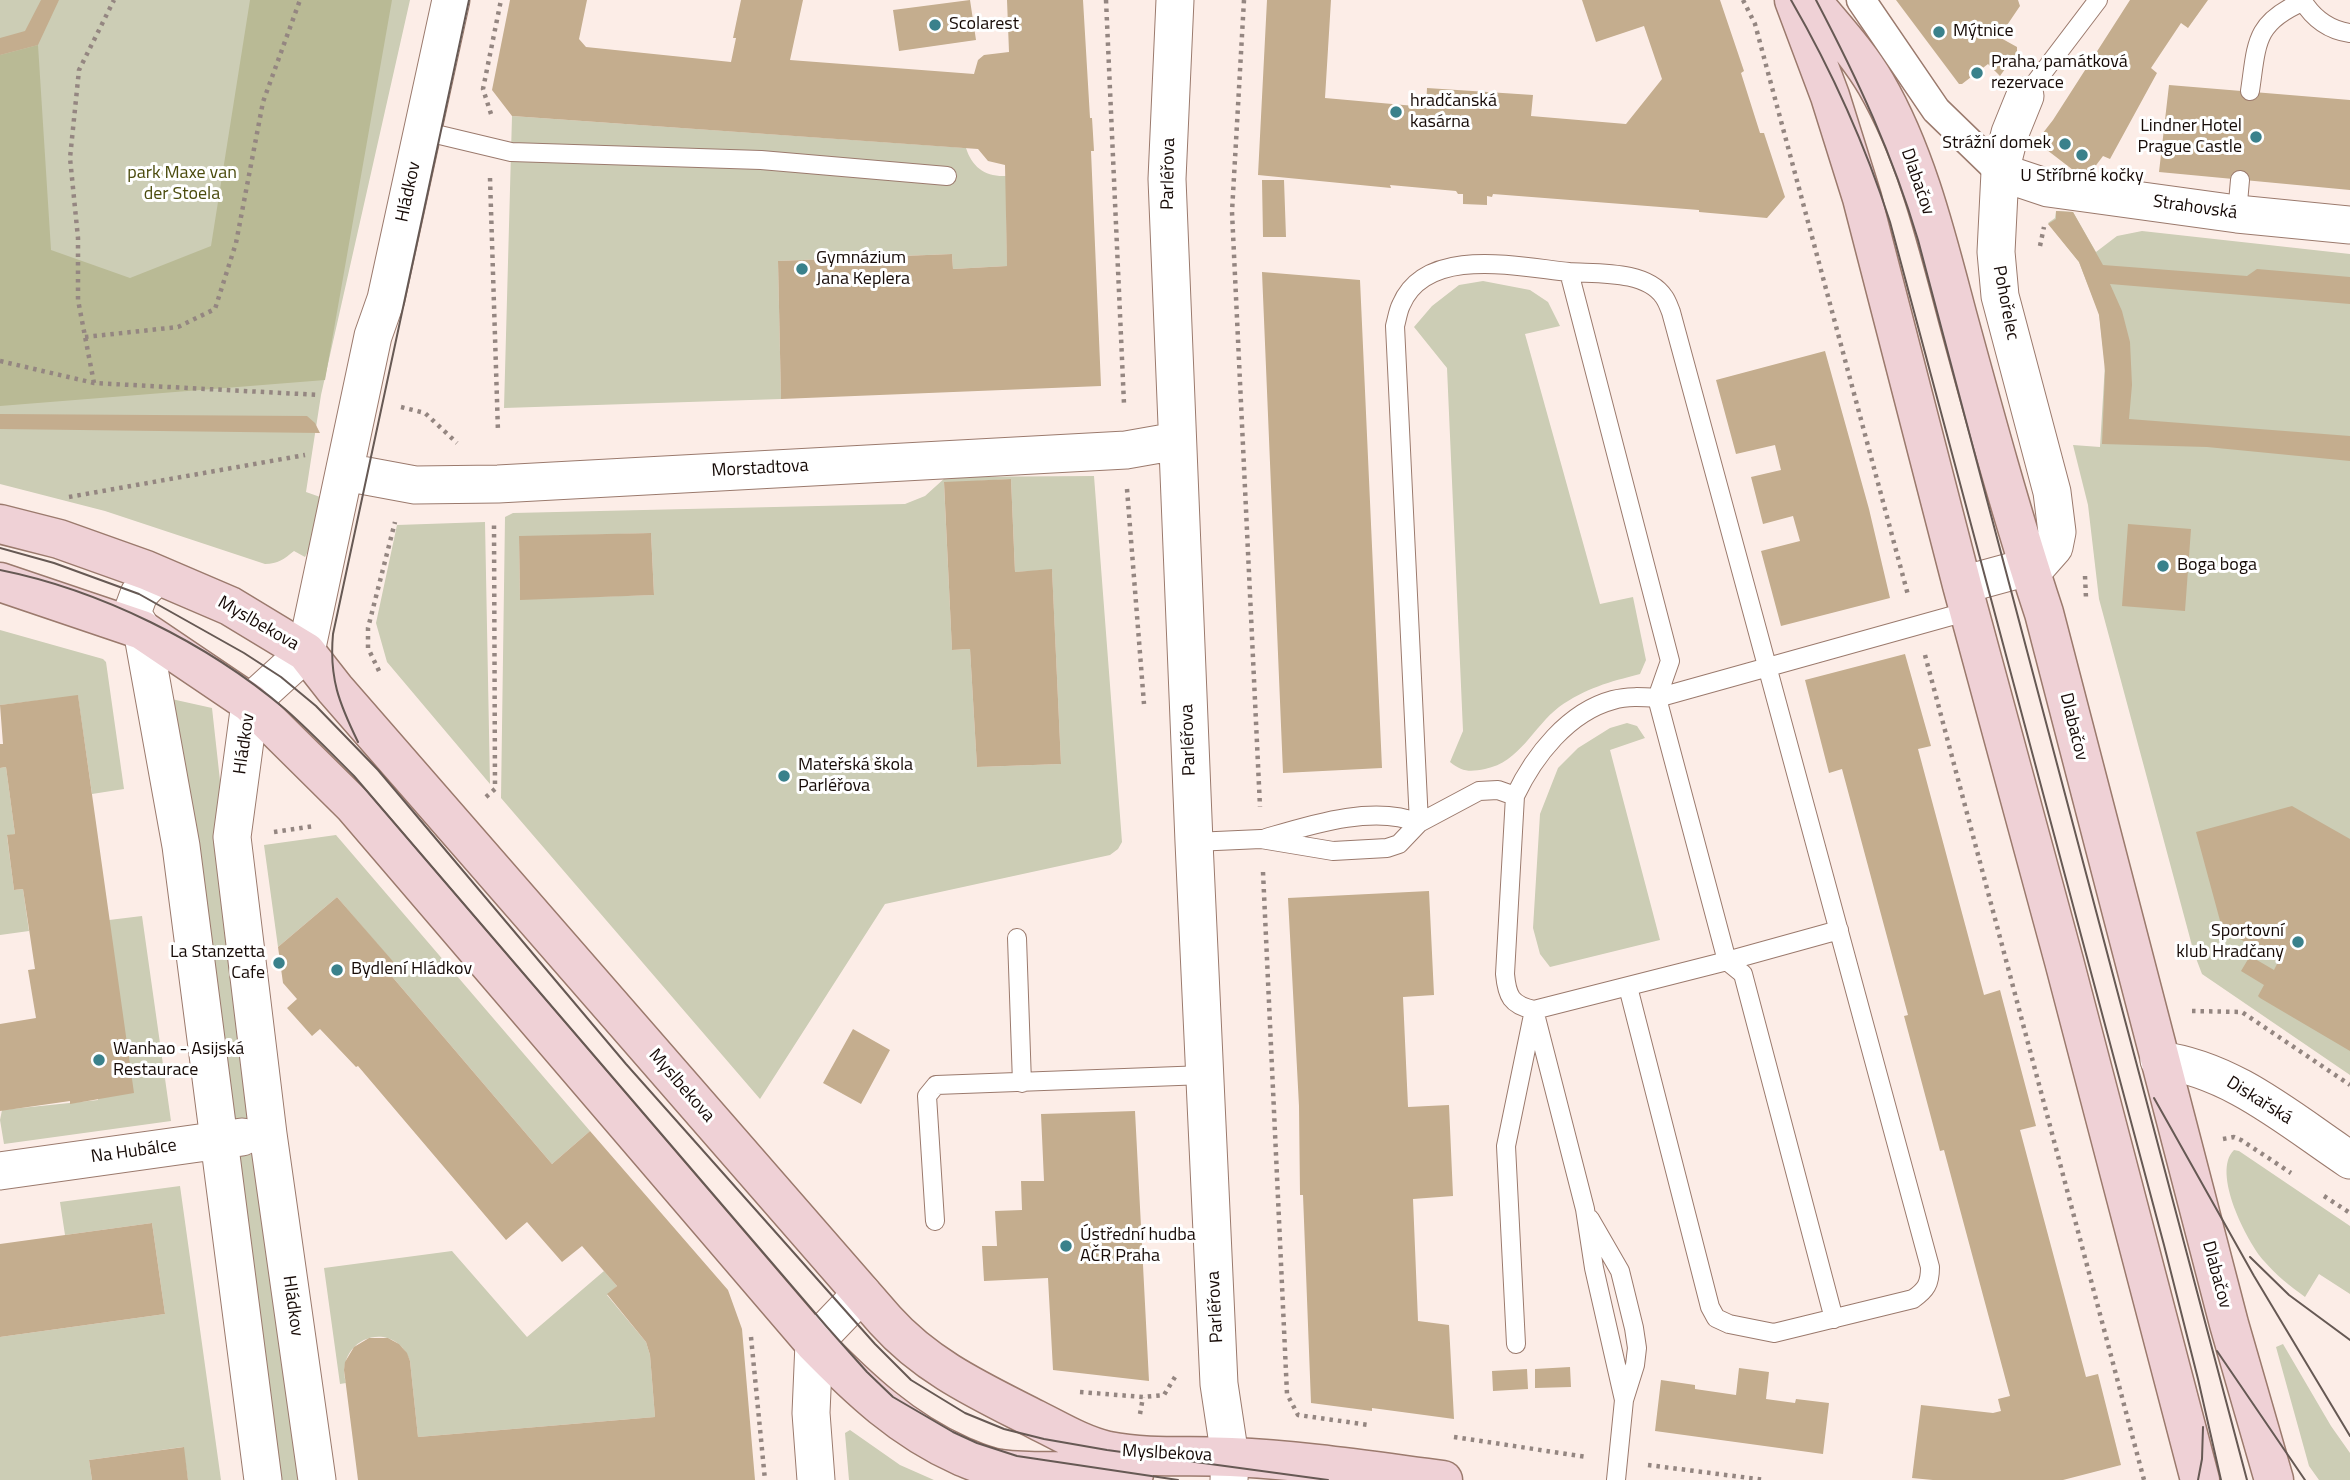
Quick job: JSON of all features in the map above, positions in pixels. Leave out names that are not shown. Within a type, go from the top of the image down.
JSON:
[{"type":"main road","points":[[1794,0],[1830,96],[1862,198],[1965,598],[2068,974],[2200,1480]]},
{"type":"main road","name":"Dlabačov","points":[[1811,0],[1866,67],[1897,126],[1923,195],[2011,511],[2044,613],[2229,1324],[2274,1480]]},
{"type":"main road","name":"Myslbekova","points":[[0,524],[59,539],[157,575],[230,606],[306,652],[335,689],[901,1338],[946,1373],[1081,1442],[1107,1450],[1230,1468],[1313,1464],[1443,1480]]},
{"type":"main road","name":"Myslbekova","points":[[0,582],[142,630],[250,704],[353,805],[814,1343],[878,1405],[948,1450],[997,1469],[1027,1472],[1104,1469],[1171,1480]]},
{"type":"main road","points":[[2189,1438],[2193,1463],[2192,1480]]},
{"type":"street","name":"Hládkov","points":[[317,1480],[268,1134],[232,837],[250,704],[306,652],[373,336],[386,299],[451,0]]},
{"type":"street","name":"Parléřova","points":[[1175,0],[1167,179],[1219,1384],[1230,1468]]},
{"type":"street","points":[[1861,0],[1936,110],[2000,172]]},
{"type":"street","name":"Pohořelec","points":[[1965,598],[2041,562],[2049,554],[2056,540],[2058,525],[2052,492],[2000,296],[1996,252],[2000,172],[2010,133],[2028,92]]},
{"type":"street","name":"Strahovská","points":[[2000,172],[2048,188],[2239,197],[2350,225]]},
{"type":"street","name":"Morstadtova","points":[[345,472],[415,485],[498,484],[1126,450],[1177,441]]},
{"type":"street","points":[[157,575],[139,594],[132,613],[142,630],[181,846],[263,1480]]},
{"type":"street","name":"Diskařská","points":[[2159,1060],[2184,1063],[2206,1070],[2240,1086],[2350,1160]]},
{"type":"street","name":"Na Hubálce","points":[[0,1171],[268,1134]]},
{"type":"street","points":[[816,1480],[811,1413],[814,1343],[862,1293]]},
{"type":"lane","points":[[2028,92],[2096,1]]},
{"type":"lane","points":[[2250,91],[2257,44],[2267,23],[2286,9],[2302,1],[2326,26],[2350,33]]},
{"type":"lane","points":[[423,131],[511,152],[761,160],[947,176]]},
{"type":"lane","points":[[1419,823],[1395,326],[1401,304],[1413,287],[1430,274],[1472,263],[1633,278],[1650,284],[1663,295],[1671,312],[1769,667],[1930,1268],[1930,1281],[1924,1292],[1913,1299],[1774,1333],[1729,1324],[1716,1318],[1710,1307],[1628,986]]},
{"type":"lane","points":[[1569,272],[1670,661],[1657,698],[1727,961],[1743,974],[1835,1320]]},
{"type":"lane","points":[[1839,930],[1534,1010],[1522,1008],[1512,1001],[1505,974],[1516,796],[1527,771],[1545,748],[1566,727],[1590,710],[1613,700],[1636,696],[1657,698],[1916,625],[1965,598]]},
{"type":"lane","points":[[1194,842],[1261,839],[1333,851],[1387,848],[1399,844],[1419,823],[1479,791],[1498,790],[1516,796]]},
{"type":"lane","points":[[1261,839],[1333,819],[1394,816],[1419,823]]},
{"type":"lane","points":[[1017,938],[1021,1083]]},
{"type":"lane","points":[[1534,1010],[1585,1209],[1594,1268],[1624,1401]]},
{"type":"lane","points":[[1516,1344],[1506,1146],[1534,1010]]},
{"type":"lane","points":[[935,1221],[927,1096],[936,1085],[1205,1075]]},
{"type":"lane","points":[[1585,1209],[1620,1271],[1637,1348],[1635,1365],[1624,1401],[1617,1471]]},
{"type":"path","points":[[94,383],[78,300],[78,238],[70,158],[79,70],[114,0]]},
{"type":"path","points":[[85,337],[178,327],[215,309],[236,243],[263,102],[300,0]]},
{"type":"path","points":[[498,432],[490,180],[495,127],[483,89],[501,0]]},
{"type":"path","points":[[1107,0],[1124,404]]},
{"type":"path","points":[[1244,0],[1232,212],[1287,1394],[1298,1415],[1377,1426]]},
{"type":"path","points":[[1743,0],[1755,24],[2144,1480]]},
{"type":"path","points":[[0,361],[94,383],[332,394]]},
{"type":"path","points":[[61,498],[307,455]]},
{"type":"path","points":[[383,676],[375,666],[368,648],[368,628],[397,516]]},
{"type":"path","points":[[479,803],[495,789],[494,522]]},
{"type":"path","points":[[267,832],[321,825]]},
{"type":"path","points":[[2192,1011],[2242,1013],[2350,1085]]},
{"type":"path","points":[[2222,1139],[2234,1137],[2241,1140],[2296,1176]]},
{"type":"path","points":[[2317,1191],[2350,1213]]},
{"type":"path","points":[[751,1334],[765,1480]]},
{"type":"path","points":[[1074,1390],[1087,1394],[1143,1398],[1164,1395],[1175,1379],[1175,1367]]},
{"type":"path","points":[[1444,1436],[1617,1471],[1765,1480]]},
{"type":"green space","name":"park Maxe van der Stoela","points":[[0,0],[410,0],[321,395],[306,492],[323,498],[312,543],[305,557],[294,551],[281,560],[265,564],[105,511],[0,484]]},
{"type":"green space","points":[[250,0],[392,0],[325,380],[0,406],[0,55],[38,45],[51,250],[130,278],[211,246]]},
{"type":"green space","points":[[512,116],[966,148],[972,161],[980,169],[992,175],[1006,176],[1007,266],[953,269],[952,254],[778,261],[781,399],[504,408]]},
{"type":"green space","points":[[2056,211],[2073,212],[2096,252],[2117,236],[2142,231],[2350,254],[2350,1075],[2202,974],[2194,953],[2099,599],[2088,505],[2073,445],[2100,447],[2105,364],[2099,313],[2079,262],[2048,223],[2055,218]]},
{"type":"green space","points":[[1483,281],[1530,290],[1548,302],[1560,326],[1525,334],[1600,604],[1633,597],[1646,660],[1640,674],[1588,690],[1559,707],[1508,759],[1485,769],[1470,771],[1458,768],[1450,762],[1463,731],[1447,368],[1414,327],[1432,306],[1459,285]]},
{"type":"green space","name":"Mateřská škola Parléřova","points":[[1094,476],[1122,842],[1110,855],[885,904],[760,1099],[501,798],[505,517],[513,513],[905,504],[925,496],[946,477]],"holes":[[[1011,479],[1015,572],[1052,570],[1061,764],[977,767],[970,649],[952,650],[944,483]],[[651,533],[654,595],[520,599],[519,537]]]},
{"type":"green space","points":[[485,522],[490,784],[387,662],[376,623],[397,525]]},
{"type":"green space","points":[[0,630],[106,662],[124,789],[92,794],[78,696],[0,705]]},
{"type":"green space","points":[[167,698],[212,708],[257,1116],[223,1122]]},
{"type":"green space","points":[[1627,723],[1637,726],[1645,738],[1610,750],[1660,940],[1550,967],[1540,954],[1533,928],[1540,814],[1558,768],[1578,748],[1610,728]]},
{"type":"green space","points":[[6,767],[15,834],[7,836],[14,890],[23,889],[29,931],[0,935],[0,768]]},
{"type":"green space","points":[[336,835],[590,1131],[552,1164],[389,973],[396,966],[337,897],[278,947],[264,845]]},
{"type":"green space","points":[[142,916],[171,1121],[4,1144],[0,1120],[2,1110],[98,1100],[109,920]]},
{"type":"green space","points":[[2234,1150],[2350,1226],[2350,1294],[2319,1274],[2305,1297],[2264,1261],[2241,1223],[2229,1190],[2228,1160]]},
{"type":"green space","points":[[261,1153],[308,1480],[271,1480],[228,1158]]},
{"type":"green space","points":[[180,1186],[221,1480],[188,1480],[183,1447],[89,1460],[92,1480],[0,1480],[0,1337],[165,1314],[152,1223],[65,1235],[60,1202]]},
{"type":"green space","points":[[452,1251],[527,1337],[604,1271],[617,1286],[607,1295],[646,1342],[650,1355],[655,1417],[418,1437],[410,1361],[402,1347],[392,1340],[380,1337],[357,1345],[349,1354],[345,1367],[346,1383],[340,1384],[324,1268]]},
{"type":"green space","points":[[2283,1344],[2350,1453],[2350,1480],[2319,1480],[2309,1466],[2276,1347]]},
{"type":"green space","points":[[850,1430],[900,1465],[934,1480],[849,1480],[845,1433]]},
{"type":"building","points":[[41,0],[59,0],[38,45],[0,55],[0,38],[25,31]]},
{"type":"building","points":[[510,0],[587,0],[579,39],[586,47],[731,62],[741,0],[803,0],[790,60],[974,74],[978,60],[984,55],[1009,52],[1007,0],[1083,0],[1094,151],[1091,151],[1101,386],[781,399],[778,261],[952,254],[953,269],[1007,266],[1005,165],[988,161],[978,149],[512,116],[492,90]]},
{"type":"building","name":"Scolarest","points":[[970,0],[976,40],[899,51],[893,10]]},
{"type":"building","name":"hradčanská kasárna","points":[[1267,0],[1331,0],[1325,98],[1426,107],[1427,88],[1533,95],[1531,116],[1626,124],[1662,79],[1644,26],[1596,42],[1582,0],[1720,0],[1744,71],[1741,73],[1760,133],[1764,133],[1785,197],[1767,218],[1493,194],[1492,197],[1487,196],[1487,205],[1463,204],[1463,194],[1456,191],[1390,185],[1391,188],[1258,175]]},
{"type":"building","points":[[1896,0],[2018,0],[2020,6],[1999,37],[2017,47],[2017,52],[2000,76],[1988,64],[1959,84]]},
{"type":"building","points":[[2130,0],[2208,0],[2188,28],[2181,23],[2151,68],[2157,73],[2110,159],[2103,156],[2088,176],[2073,170],[2047,150],[2039,138]]},
{"type":"building","name":"Lindner Hotel Prague Castle","points":[[2169,85],[2350,100],[2350,190],[2159,172]]},
{"type":"building","points":[[1262,180],[1284,180],[1286,237],[1263,237]]},
{"type":"building","points":[[2056,211],[2073,212],[2103,265],[2247,276],[2257,269],[2350,277],[2350,304],[2110,284],[2122,311],[2130,342],[2132,385],[2129,419],[2350,436],[2350,461],[2207,447],[2102,444],[2105,371],[2099,315],[2079,262],[2048,224],[2056,219]]},
{"type":"building","points":[[1262,272],[1360,280],[1382,768],[1283,773]]},
{"type":"building","points":[[1825,351],[1869,509],[1890,598],[1781,626],[1761,551],[1800,541],[1793,516],[1763,524],[1751,477],[1781,470],[1775,445],[1736,454],[1716,380]]},
{"type":"building","points":[[0,414],[307,416],[315,423],[320,433],[0,429]]},
{"type":"building","points":[[1011,479],[1015,572],[1052,569],[1061,764],[977,767],[970,649],[952,650],[944,482]]},
{"type":"building","points":[[2128,524],[2191,529],[2185,611],[2122,606]]},
{"type":"building","points":[[651,533],[654,595],[520,600],[519,536]]},
{"type":"building","points":[[1905,654],[1931,746],[1918,749],[1984,995],[2000,990],[2036,1126],[2020,1130],[2086,1377],[2098,1374],[2121,1465],[2063,1480],[1912,1478],[1921,1405],[1993,1413],[2001,1411],[1998,1399],[2010,1396],[1944,1150],[1940,1151],[1904,1016],[1908,1015],[1842,769],[1829,773],[1805,680]]},
{"type":"building","points":[[78,695],[134,1093],[70,1104],[70,1101],[0,1111],[0,1024],[36,1018],[28,970],[35,969],[23,889],[14,890],[7,835],[15,834],[6,767],[0,768],[0,744],[3,744],[0,705]]},
{"type":"building","name":"Sportovní klub Hradčany","points":[[2292,806],[2350,839],[2350,1051],[2258,996],[2264,985],[2241,971],[2250,956],[2274,970],[2278,962],[2222,928],[2196,832]]},
{"type":"building","points":[[1429,891],[1434,995],[1403,997],[1408,1107],[1449,1105],[1453,1196],[1413,1199],[1418,1321],[1449,1325],[1454,1419],[1311,1403],[1303,1195],[1300,1195],[1299,1106],[1288,898]]},
{"type":"building","points":[[337,897],[397,966],[389,973],[552,1164],[590,1131],[728,1290],[742,1329],[755,1480],[358,1480],[344,1370],[345,1362],[354,1347],[369,1338],[388,1338],[399,1344],[407,1353],[418,1437],[655,1417],[650,1355],[646,1342],[607,1294],[617,1286],[582,1246],[562,1262],[527,1222],[506,1240],[358,1066],[356,1067],[320,1029],[312,1036],[287,1008],[297,999],[283,983],[278,947]]},
{"type":"building","points":[[853,1029],[890,1050],[861,1104],[823,1083]]},
{"type":"building","name":"Ústřední hudba AČR Praha","points":[[1135,1111],[1149,1381],[1053,1370],[1048,1278],[984,1281],[982,1246],[997,1246],[995,1211],[1022,1210],[1021,1181],[1044,1181],[1041,1114]]},
{"type":"building","points":[[152,1223],[165,1314],[0,1337],[0,1244]]},
{"type":"building","points":[[1570,1367],[1571,1387],[1535,1388],[1535,1369]]},
{"type":"building","points":[[1739,1368],[1769,1372],[1766,1399],[1795,1403],[1796,1399],[1829,1403],[1823,1454],[1655,1431],[1661,1380],[1695,1385],[1695,1389],[1736,1395]]},
{"type":"building","points":[[1527,1369],[1528,1389],[1493,1391],[1492,1371]]},
{"type":"building","points":[[184,1447],[188,1480],[92,1480],[89,1460]]},
{"type":"tram line","points":[[358,742],[337,690],[333,664],[333,634],[469,0]]},
{"type":"tram line","points":[[1791,0],[1846,108],[1870,164],[1890,222],[2164,1245],[2221,1480]]},
{"type":"tram line","points":[[1816,0],[1873,117],[1918,240],[2247,1480]]},
{"type":"tram line","points":[[0,548],[54,563],[139,594],[244,653],[281,677],[316,706],[378,770],[626,1064],[875,1344],[911,1380],[965,1413],[1004,1429],[1044,1439],[1328,1480]]},
{"type":"tram line","points":[[0,570],[76,591],[151,622],[222,662],[294,717],[354,776],[827,1327],[893,1397],[953,1432],[1017,1456],[1178,1480]]},
{"type":"tram line","points":[[2154,1098],[2254,1276],[2350,1436]]},
{"type":"tram line","points":[[2250,1257],[2289,1295],[2350,1340]]},
{"type":"tram line","points":[[2217,1351],[2305,1480]]},
{"type":"tram line","points":[[2198,1480],[2203,1427]]},
{"type":"place","name":"Scolarest","points":[[935,25]]},
{"type":"place","name":"Mýtnice","points":[[1939,32]]},
{"type":"place","name":"Praha, památková rezervace","points":[[1977,73]]},
{"type":"place","name":"hradčanská kasárna","points":[[1396,112]]},
{"type":"place","name":"Lindner Hotel Prague Castle","points":[[2256,137]]},
{"type":"place","name":"Strážní domek","points":[[2065,144]]},
{"type":"place","name":"U Stříbrné kočky","points":[[2082,155]]},
{"type":"place","name":"Gymnázium Jana Keplera","points":[[802,269]]},
{"type":"place","name":"Boga boga","points":[[2163,566]]},
{"type":"place","name":"Mateřská škola Parléřova","points":[[784,776]]},
{"type":"place","name":"Sportovní klub Hradčany","points":[[2298,942]]},
{"type":"place","name":"La Stanzetta Cafe","points":[[279,963]]},
{"type":"place","name":"Bydlení Hládkov","points":[[337,970]]},
{"type":"place","name":"Wanhao - Asijská Restaurace","points":[[99,1060]]},
{"type":"place","name":"Ústřední hudba AČR Praha","points":[[1066,1246]]}]
